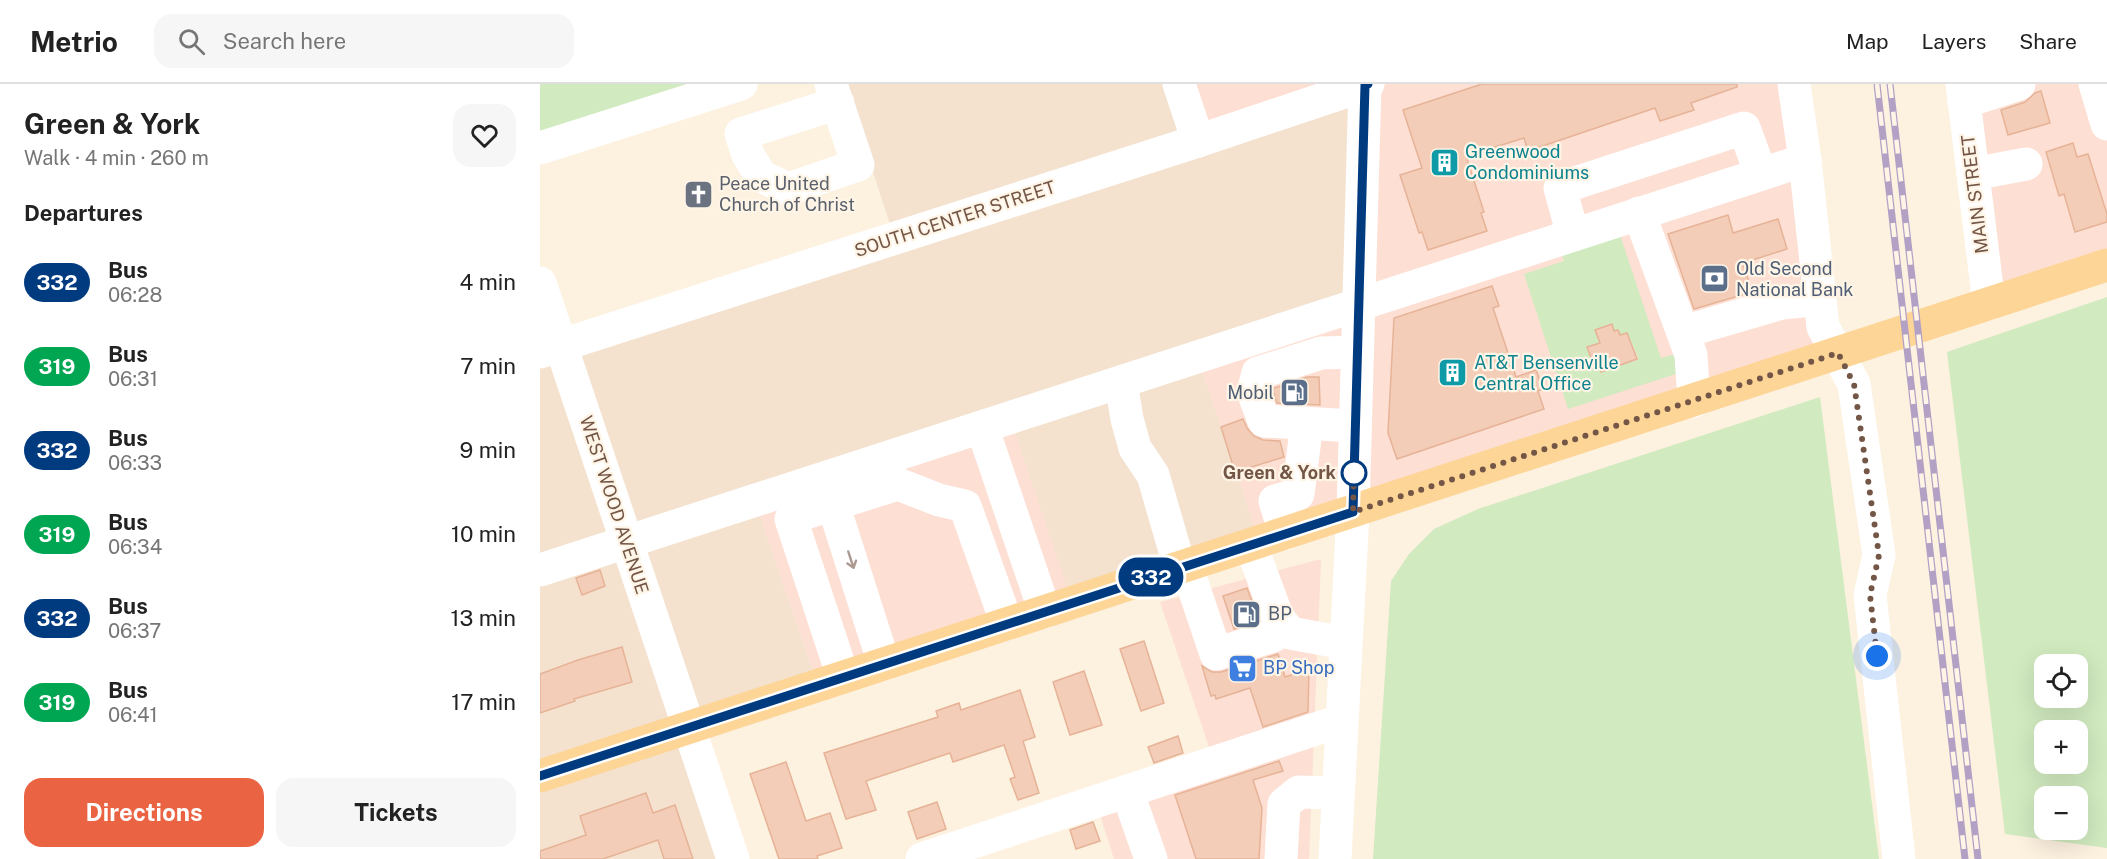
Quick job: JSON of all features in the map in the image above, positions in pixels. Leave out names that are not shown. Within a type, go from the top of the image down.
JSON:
[{"type":"main road","points":[[540,776],[2107,265]]},
{"type":"street","points":[[540,148],[741,84]]},
{"type":"street","points":[[1179,84],[1198,141]]},
{"type":"street","points":[[1335,859],[1353,512],[1366,84]]},
{"type":"street","name":"SOUTH CENTER STREET","points":[[551,349],[1198,141],[1292,96],[1366,84]]},
{"type":"street","points":[[1794,84],[1805,160],[1823,327],[1854,384],[1879,555],[1870,595],[1899,859]]},
{"type":"street","points":[[1963,93],[2019,84]]},
{"type":"street","points":[[2095,84],[2107,124]]},
{"type":"street","name":"MAIN STREET","points":[[1963,93],[1989,304]]},
{"type":"street","points":[[1573,235],[1560,188],[1744,128],[1761,174]]},
{"type":"street","points":[[843,677],[791,519],[799,514],[845,490],[982,427],[1805,160]]},
{"type":"street","points":[[1973,174],[2026,164]]},
{"type":"street","points":[[1639,213],[1691,355],[1694,401]]},
{"type":"street","name":"WEST WOOD AVENUE","points":[[540,283],[551,349],[626,542],[734,859]]},
{"type":"street","points":[[1683,332],[1782,303],[1820,299]]},
{"type":"street","points":[[1355,426],[1263,421],[1253,392],[1258,373],[1321,353],[1357,352]]},
{"type":"street","points":[[1121,382],[1127,419],[1135,448],[1153,475],[1183,566],[1216,654],[1273,636],[1286,628]]},
{"type":"street","points":[[1285,534],[1275,501],[1298,494],[1307,423]]},
{"type":"street","points":[[982,427],[1045,612]]},
{"type":"street","points":[[540,570],[626,542],[845,490],[898,484],[939,500],[965,506],[1007,624]]},
{"type":"street","points":[[845,490],[884,664]]},
{"type":"street","points":[[1251,545],[1277,616],[1290,633],[1345,643]]},
{"type":"street","points":[[922,859],[1341,721]]},
{"type":"street","points":[[1128,791],[1151,859]]},
{"type":"street","points":[[1281,859],[1284,804],[1299,792],[1338,793]]},
{"type":"shaded area","points":[[844,84],[1182,84],[1200,137],[893,233]]},
{"type":"shaded area","points":[[1182,84],[1356,84],[1200,137]]},
{"type":"shaded area","points":[[1387,84],[1792,84],[1819,353],[1358,503],[1371,89]]},
{"type":"shaded area","points":[[1968,84],[2107,84],[2107,261],[1993,299]]},
{"type":"shaded area","points":[[1361,91],[1355,308],[1199,361],[1258,537],[1071,598],[756,505],[817,682],[691,722],[565,347]]},
{"type":"shaded area","points":[[540,302],[681,724],[540,770]]},
{"type":"shaded area","points":[[1355,308],[1348,508],[1258,537],[1199,361]]},
{"type":"shaded area","points":[[1011,421],[1071,598],[817,682],[756,505]]},
{"type":"shaded area","points":[[1321,559],[1309,859],[1114,859],[1095,799],[1213,759],[1160,602]]},
{"type":"shaded area","points":[[686,732],[729,859],[540,859],[540,779]]},
{"type":"green space","points":[[540,84],[733,84],[540,145]]},
{"type":"green space","points":[[1617,226],[1661,358],[1676,354],[1682,372],[1568,409],[1524,274],[1564,261],[1559,245]],"holes":[[[1611,324],[1614,331],[1618,330],[1620,335],[1627,333],[1638,357],[1636,361],[1602,372],[1599,366],[1594,367],[1587,348],[1600,343],[1595,330]]]},
{"type":"green space","points":[[2107,297],[2107,848],[2049,840],[2088,840],[2088,786],[2034,786],[2034,838],[2005,834],[1947,352]]},
{"type":"green space","points":[[1820,397],[1879,859],[1373,859],[1391,581],[1409,554],[1434,529],[1478,509]]},
{"type":"building","points":[[1482,84],[1737,84],[1737,87],[1691,103],[1694,110],[1660,121],[1655,108],[1528,151],[1524,138],[1466,156],[1484,212],[1481,213],[1487,231],[1428,250],[1422,232],[1419,233],[1400,175],[1422,168],[1403,110]]},
{"type":"building","points":[[2041,91],[2050,123],[2008,135],[2001,110],[2025,102]]},
{"type":"building","points":[[2073,143],[2077,157],[2088,154],[2107,214],[2107,222],[2075,232],[2064,194],[2059,196],[2046,152]]},
{"type":"building","name":"Old Second National Bank","points":[[1728,215],[1733,233],[1778,219],[1787,249],[1743,263],[1752,292],[1694,309],[1668,234]]},
{"type":"building","name":"AT&T Bensenville Central Office","points":[[1492,286],[1499,306],[1493,308],[1516,377],[1536,370],[1543,389],[1538,391],[1544,409],[1397,459],[1388,433],[1394,318]]},
{"type":"building","points":[[1612,324],[1614,331],[1618,330],[1620,335],[1627,333],[1637,359],[1601,372],[1599,366],[1595,368],[1587,347],[1600,343],[1595,330]]},
{"type":"building","name":"Mobil","points":[[1307,377],[1319,377],[1320,405],[1277,403],[1274,388]]},
{"type":"building","points":[[1243,419],[1254,436],[1263,440],[1280,441],[1284,457],[1235,472],[1221,427]]},
{"type":"building","points":[[600,570],[605,586],[582,595],[576,578]]},
{"type":"building","points":[[1247,588],[1259,621],[1234,629],[1223,596]]},
{"type":"building","points":[[1144,641],[1164,703],[1141,711],[1120,649]]},
{"type":"building","points":[[622,647],[632,682],[574,699],[575,701],[540,713],[540,674]]},
{"type":"building","points":[[1278,654],[1285,677],[1309,669],[1308,712],[1263,727],[1250,688],[1216,699],[1215,695],[1211,696],[1202,666],[1212,672],[1221,672]]},
{"type":"building","points":[[1084,671],[1102,725],[1070,735],[1053,682]]},
{"type":"building","points":[[1020,690],[1035,737],[1023,741],[1039,793],[1018,800],[1010,779],[1015,777],[1004,745],[953,762],[950,753],[866,781],[876,810],[846,819],[824,753],[938,717],[936,711],[959,703],[961,710]]},
{"type":"building","points":[[1178,736],[1183,753],[1154,763],[1148,747]]},
{"type":"building","points":[[1279,761],[1283,771],[1253,780],[1262,808],[1259,859],[1196,859],[1175,795]]},
{"type":"building","points":[[786,762],[806,821],[830,813],[842,848],[817,856],[818,859],[779,859],[750,774]]},
{"type":"building","points":[[646,793],[653,813],[675,805],[693,859],[664,859],[658,840],[603,859],[540,859],[540,851],[586,835],[580,816]]},
{"type":"building","points":[[937,802],[946,829],[917,839],[908,812]]},
{"type":"building","points":[[1093,822],[1100,841],[1076,849],[1070,830]]},
{"type":"railway","points":[[1877,84],[1965,859]]},
{"type":"railway","points":[[1890,84],[1978,859]]},
{"type":"bus line","name":"332","points":[[540,776],[1353,512],[1365,85],[1368,84]]},
{"type":"place","name":"Greenwood Condominiums","points":[[1444,162]]},
{"type":"place","name":"Peace United Church of Christ","points":[[698,194]]},
{"type":"place","name":"Old Second National Bank","points":[[1715,279]]},
{"type":"place","name":"AT&T Bensenville Central Office","points":[[1453,373]]},
{"type":"place","name":"Mobil","points":[[1295,393]]},
{"type":"place","name":"Green & York","points":[[1354,473]]},
{"type":"place","name":"BP","points":[[1247,614]]},
{"type":"place","name":"BP Shop","points":[[1242,668]]},
{"type":"route","points":[[1354,473],[1354,469],[1353,512],[1838,353],[1854,384],[1879,555],[1870,595],[1877,656]]}]
